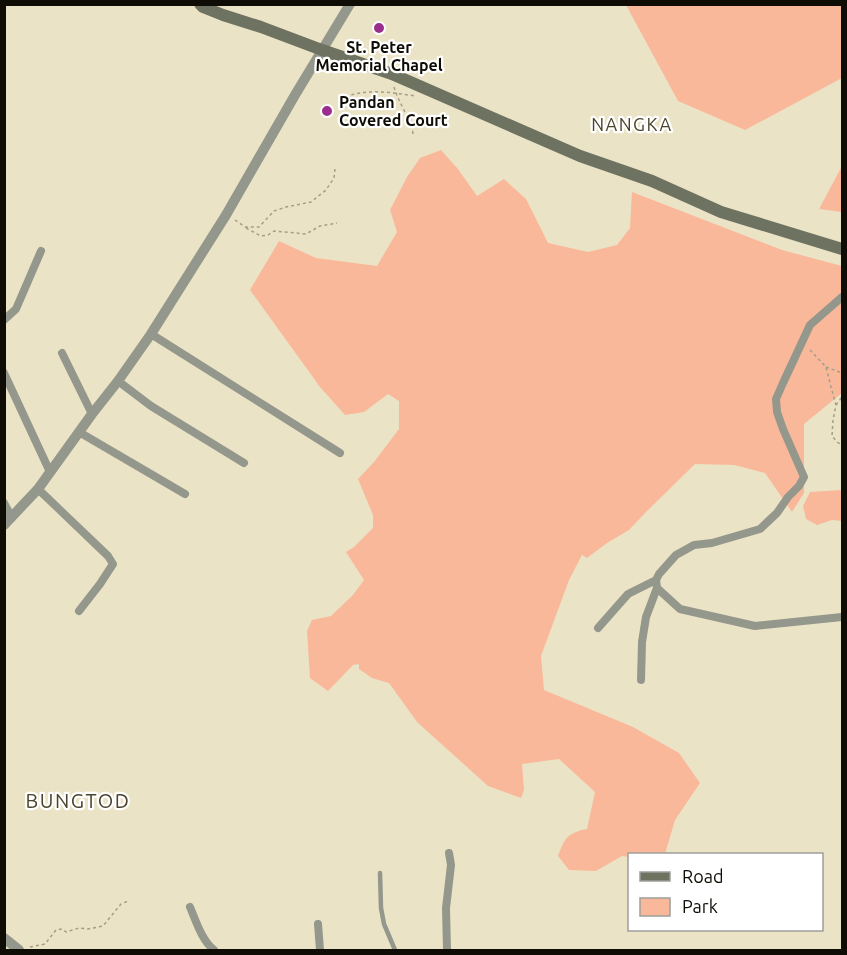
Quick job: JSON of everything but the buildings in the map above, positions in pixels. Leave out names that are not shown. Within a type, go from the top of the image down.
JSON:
[{"type":"main road","points":[[200,4],[203,8],[392,74],[580,156],[652,181],[721,212],[843,249]]},
{"type":"street","points":[[8,522],[39,489],[151,334],[226,214],[350,4]]},
{"type":"street","points":[[4,320],[16,309],[41,251]]},
{"type":"street","points":[[641,680],[642,642],[646,617],[658,574],[676,555],[694,545],[712,543],[760,528],[777,513],[804,477],[783,429],[777,412],[776,399],[810,325],[843,297]]},
{"type":"street","points":[[151,334],[340,453]]},
{"type":"street","points":[[62,353],[92,414]]},
{"type":"street","points":[[4,373],[50,472]]},
{"type":"street","points":[[118,381],[151,406],[244,464]]},
{"type":"street","points":[[79,432],[185,494]]},
{"type":"street","points":[[39,489],[108,556],[113,564],[79,611]]},
{"type":"street","points":[[4,503],[8,522]]},
{"type":"street","points":[[656,584],[680,609],[755,626],[843,617]]},
{"type":"street","points":[[598,628],[628,594],[656,584]]},
{"type":"street","points":[[447,951],[446,908],[451,865],[448,853]]},
{"type":"street","points":[[190,907],[199,928],[214,951]]},
{"type":"street","points":[[318,924],[320,951]]},
{"type":"street","points":[[4,938],[18,950]]},
{"type":"lane","points":[[380,873],[384,924],[395,951]]},
{"type":"path","points":[[392,74],[396,93],[412,123],[413,134]]},
{"type":"path","points":[[340,99],[366,91],[417,97],[428,89]]},
{"type":"path","points":[[245,227],[259,227],[274,211],[311,202],[326,190],[334,178],[335,168]]},
{"type":"path","points":[[226,214],[261,236],[274,231],[306,234],[320,226],[337,223]]},
{"type":"path","points":[[802,340],[826,367],[843,373]]},
{"type":"path","points":[[826,367],[836,405],[832,436],[837,442],[843,444]]},
{"type":"path","points":[[836,405],[843,396]]},
{"type":"path","points":[[18,950],[45,944],[56,930],[62,929],[69,932],[79,928],[103,926],[121,904],[128,901]]},
{"type":"green space","points":[[626,5],[842,5],[842,78],[745,130],[678,101]]},
{"type":"green space","points":[[441,150],[477,196],[504,179],[526,199],[548,243],[588,252],[617,245],[630,228],[632,192],[782,250],[842,266],[842,393],[804,424],[804,493],[792,512],[765,473],[734,465],[695,464],[629,530],[587,558],[582,555],[569,580],[541,656],[544,690],[633,727],[679,753],[700,783],[675,820],[665,853],[628,853],[628,857],[622,856],[596,871],[569,870],[558,856],[568,837],[575,832],[587,829],[595,792],[559,759],[522,764],[524,790],[521,798],[488,786],[417,722],[389,683],[372,678],[359,669],[359,664],[353,665],[328,691],[310,678],[307,631],[312,620],[331,616],[353,595],[364,580],[346,552],[373,528],[373,515],[358,479],[399,429],[399,401],[388,394],[364,412],[345,415],[320,387],[250,290],[279,241],[316,258],[377,266],[397,232],[390,210],[420,158]]},
{"type":"green space","points":[[842,166],[842,212],[819,209]]},
{"type":"green space","points":[[842,490],[842,521],[832,520],[817,525],[806,519],[803,506],[810,492]]},
{"type":"place","name":"St. Peter Memorial Chapel","points":[[379,28]]},
{"type":"place","name":"Pandan Covered Court","points":[[327,111]]},
{"type":"district","name":"NANGKA","points":[[632,124]]},
{"type":"district","name":"BUNGTOD","points":[[78,800]]}]
